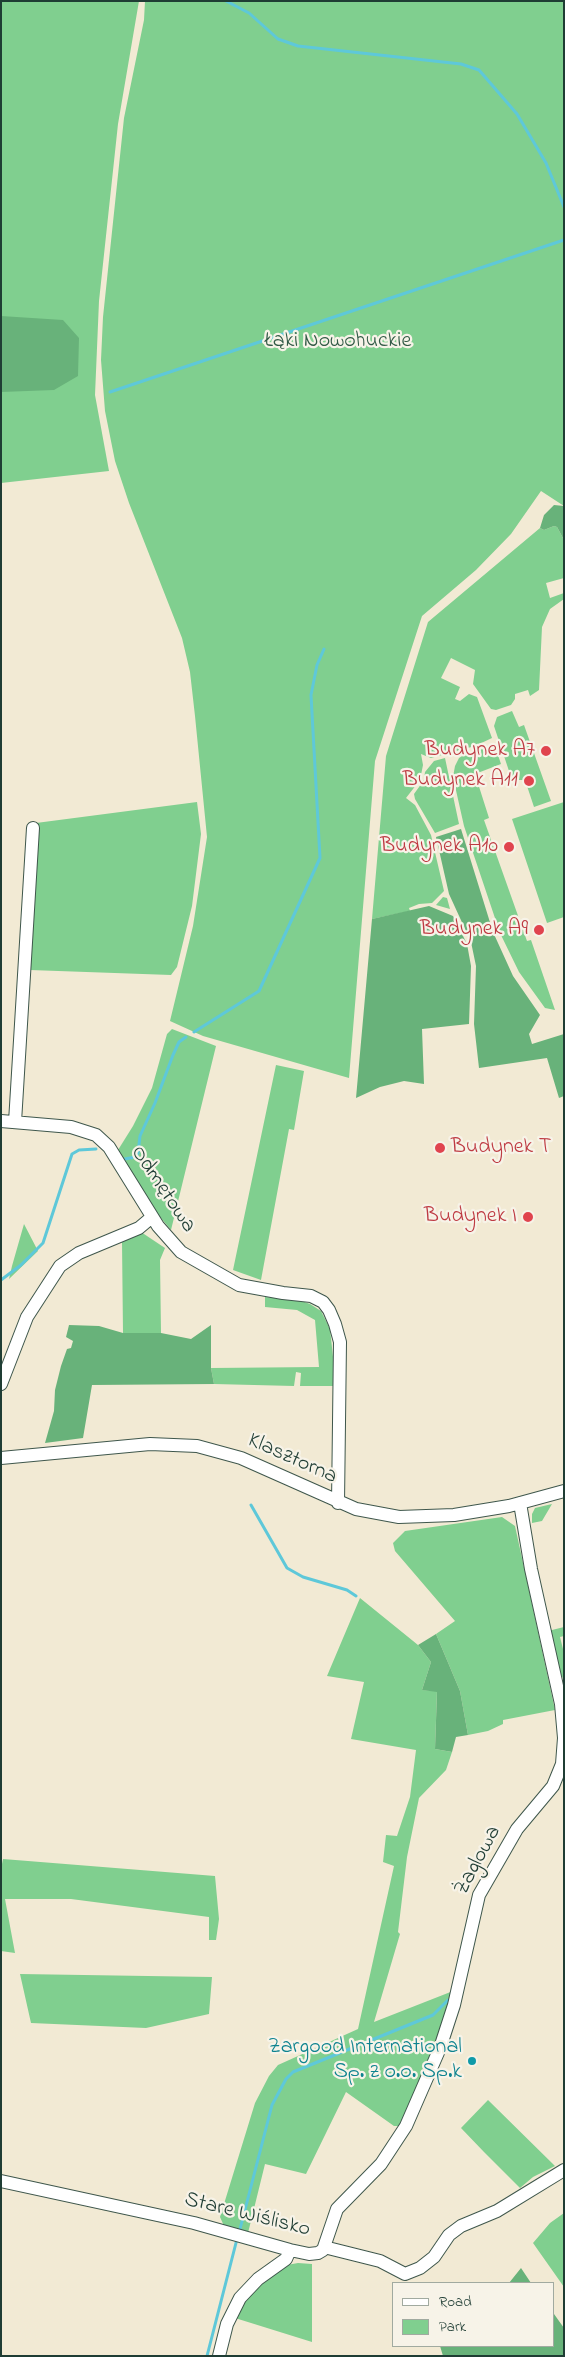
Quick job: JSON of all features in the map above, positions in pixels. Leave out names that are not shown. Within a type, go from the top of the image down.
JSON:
[{"type":"street","points":[[15,1122],[33,828]]},
{"type":"street","name":"Odmętowa","points":[[1,1121],[71,1127],[96,1135],[109,1146],[152,1217],[181,1252],[224,1278],[248,1287],[316,1297],[329,1310],[340,1342],[338,1503]]},
{"type":"street","points":[[1,1384],[27,1317],[60,1266],[79,1253],[139,1228],[152,1217]]},
{"type":"street","name":"Klasztorna","points":[[1,1458],[150,1444],[186,1445],[210,1449],[241,1458],[338,1503],[376,1514],[414,1518],[454,1515],[520,1503],[564,1491]]},
{"type":"street","name":"Żaglowa","points":[[324,2247],[328,2229],[337,2209],[381,2164],[406,2126],[426,2083],[452,2014],[479,1895],[517,1829],[553,1786],[562,1764],[564,1738],[561,1704],[531,1569],[520,1503]]},
{"type":"street","name":"Stare Wiślisko","points":[[1,2181],[171,2217],[290,2250],[312,2254],[320,2252],[324,2247],[380,2262],[405,2274],[420,2268],[434,2257],[450,2236],[461,2226],[497,2211],[564,2170]]},
{"type":"street","points":[[219,2356],[227,2324],[240,2298],[258,2279],[286,2259],[290,2250]]},
{"type":"green space","points":[[1,1],[139,1],[118,124],[99,301],[95,395],[109,471],[1,483]]},
{"type":"green space","name":"Łąki Nowohuckie","points":[[145,1],[564,1],[564,506],[541,491],[511,534],[476,570],[422,616],[375,761],[349,1078],[203,1036],[170,1021],[193,926],[207,837],[195,716],[190,672],[182,638],[129,503],[115,461],[105,411],[101,360],[103,317],[124,118],[144,20]]},
{"type":"green space","points":[[1,316],[63,320],[79,338],[78,376],[54,390],[1,392]]},
{"type":"green space","points":[[554,505],[564,506],[564,540],[557,527],[554,526],[544,530],[540,528],[544,515]]},
{"type":"green space","points":[[554,526],[557,527],[564,540],[564,578],[546,583],[550,598],[564,593],[564,599],[550,609],[542,627],[539,690],[530,696],[528,690],[515,694],[515,699],[511,705],[496,710],[491,709],[473,684],[475,670],[451,658],[441,678],[460,687],[455,699],[460,701],[469,694],[477,697],[492,738],[475,746],[431,758],[421,754],[423,765],[420,780],[406,798],[415,805],[431,835],[444,891],[432,903],[419,904],[409,908],[410,911],[372,919],[386,756],[428,622],[540,528],[544,530]]},
{"type":"green space","points":[[512,711],[519,727],[524,725],[551,801],[534,807],[525,780],[516,780],[510,774],[494,726],[497,717]]},
{"type":"green space","points":[[495,746],[501,764],[475,774],[489,818],[484,820],[527,941],[531,940],[555,1010],[545,1008],[519,972],[500,933],[464,826],[453,777],[455,766],[459,758],[467,753]]},
{"type":"green space","points":[[445,758],[459,824],[435,833],[414,794],[424,780],[425,772],[434,761]]},
{"type":"green space","points":[[197,802],[201,834],[192,906],[177,967],[171,975],[30,970],[36,823]]},
{"type":"green space","points":[[564,802],[564,917],[547,923],[512,819]]},
{"type":"green space","points":[[461,829],[493,932],[513,976],[540,1015],[529,1034],[532,1044],[564,1034],[564,1096],[559,1098],[547,1058],[479,1068],[474,1024],[476,966],[471,942],[449,894],[436,837]]},
{"type":"green space","points":[[443,897],[447,898],[450,909],[436,905]]},
{"type":"green space","points":[[429,906],[453,916],[467,944],[471,966],[469,1024],[422,1029],[424,1084],[404,1081],[380,1087],[356,1098],[372,919]]},
{"type":"green space","points":[[172,1029],[216,1046],[171,1230],[155,1211],[118,1150],[133,1126],[152,1088],[167,1034]]},
{"type":"green space","points":[[276,1065],[304,1071],[294,1130],[289,1129],[261,1280],[233,1270]]},
{"type":"green space","points":[[24,1224],[38,1251],[9,1279],[12,1266]]},
{"type":"green space","points":[[141,1232],[165,1248],[160,1260],[161,1333],[123,1333],[122,1242]]},
{"type":"green space","points":[[265,1297],[299,1300],[321,1311],[330,1329],[334,1386],[300,1386],[301,1373],[296,1372],[294,1386],[214,1384],[211,1368],[319,1367],[315,1320],[297,1310],[265,1307]]},
{"type":"green space","points":[[69,1325],[99,1326],[123,1333],[161,1333],[191,1339],[211,1325],[211,1368],[214,1384],[92,1385],[83,1438],[45,1443],[54,1411],[55,1390],[61,1366],[67,1349],[71,1348],[73,1341],[66,1337]]},
{"type":"green space","points":[[552,1504],[542,1521],[532,1523],[532,1514],[535,1508]]},
{"type":"green space","points":[[502,1517],[515,1526],[555,1710],[503,1720],[503,1724],[488,1731],[468,1735],[460,1691],[436,1634],[455,1621],[395,1551],[393,1543],[405,1531]]},
{"type":"green space","points":[[360,1598],[418,1645],[431,1662],[422,1690],[437,1691],[435,1749],[452,1752],[446,1770],[419,1798],[407,1857],[398,1932],[400,1934],[374,2022],[453,1991],[438,2038],[400,2126],[394,2126],[346,2092],[306,2174],[265,2164],[248,2233],[224,2226],[220,2217],[255,2103],[269,2076],[278,2065],[358,2029],[394,1866],[383,1862],[386,1835],[397,1836],[410,1797],[416,1750],[351,1739],[364,1682],[327,1676]]},
{"type":"green space","points":[[564,1627],[564,1636],[560,1637],[564,1653],[564,1680],[555,1664],[548,1631]]},
{"type":"green space","points":[[436,1634],[460,1691],[468,1735],[456,1737],[452,1752],[435,1749],[437,1692],[422,1690],[431,1662],[418,1645]]},
{"type":"green space","points":[[3,1859],[215,1876],[219,1919],[216,1940],[209,1940],[209,1917],[71,1899],[5,1899],[15,1953],[1,1951],[1,1869]]},
{"type":"green space","points":[[20,1974],[212,1977],[209,2014],[146,2028],[31,2023]]},
{"type":"green space","points":[[488,2100],[555,2166],[533,2177],[520,2188],[461,2128]]},
{"type":"green space","points":[[564,2213],[564,2287],[533,2243],[550,2223]]},
{"type":"green space","points":[[298,2263],[312,2264],[312,2342],[235,2318],[253,2289],[287,2265]]},
{"type":"green space","points":[[521,2268],[530,2282],[510,2282]]},
{"type":"green space","points":[[555,2315],[564,2328],[564,2356],[443,2356],[440,2347],[555,2347]]},
{"type":"waterway","points":[[226,1],[249,13],[278,39],[298,46],[461,64],[479,70],[517,114],[546,163],[564,207]]},
{"type":"waterway","points":[[110,392],[564,240]]},
{"type":"waterway","points":[[194,1032],[259,991],[320,858],[311,695],[317,665],[324,649]]},
{"type":"waterway","points":[[125,1159],[135,1157],[138,1153],[140,1136],[173,1055],[179,1042],[186,1037]]},
{"type":"waterway","points":[[1,1280],[21,1265],[43,1243],[72,1154],[79,1150],[96,1149]]},
{"type":"waterway","points":[[251,1505],[287,1568],[303,1577],[347,1590],[356,1596]]},
{"type":"waterway","points":[[239,2233],[272,2105],[286,2079],[293,2072],[433,2015],[448,2000]]},
{"type":"waterway","points":[[207,2356],[237,2239]]},
{"type":"place","name":"Budynek A7","points":[[546,751]]},
{"type":"place","name":"Budynek A11","points":[[529,781]]},
{"type":"place","name":"Budynek A10","points":[[509,847]]},
{"type":"place","name":"Budynek A9","points":[[539,930]]},
{"type":"place","name":"Budynek T","points":[[440,1148]]},
{"type":"place","name":"Budynek I","points":[[528,1217]]},
{"type":"place","name":"Zargood International Sp. z o.o. Sp.k","points":[[472,2061]]}]
